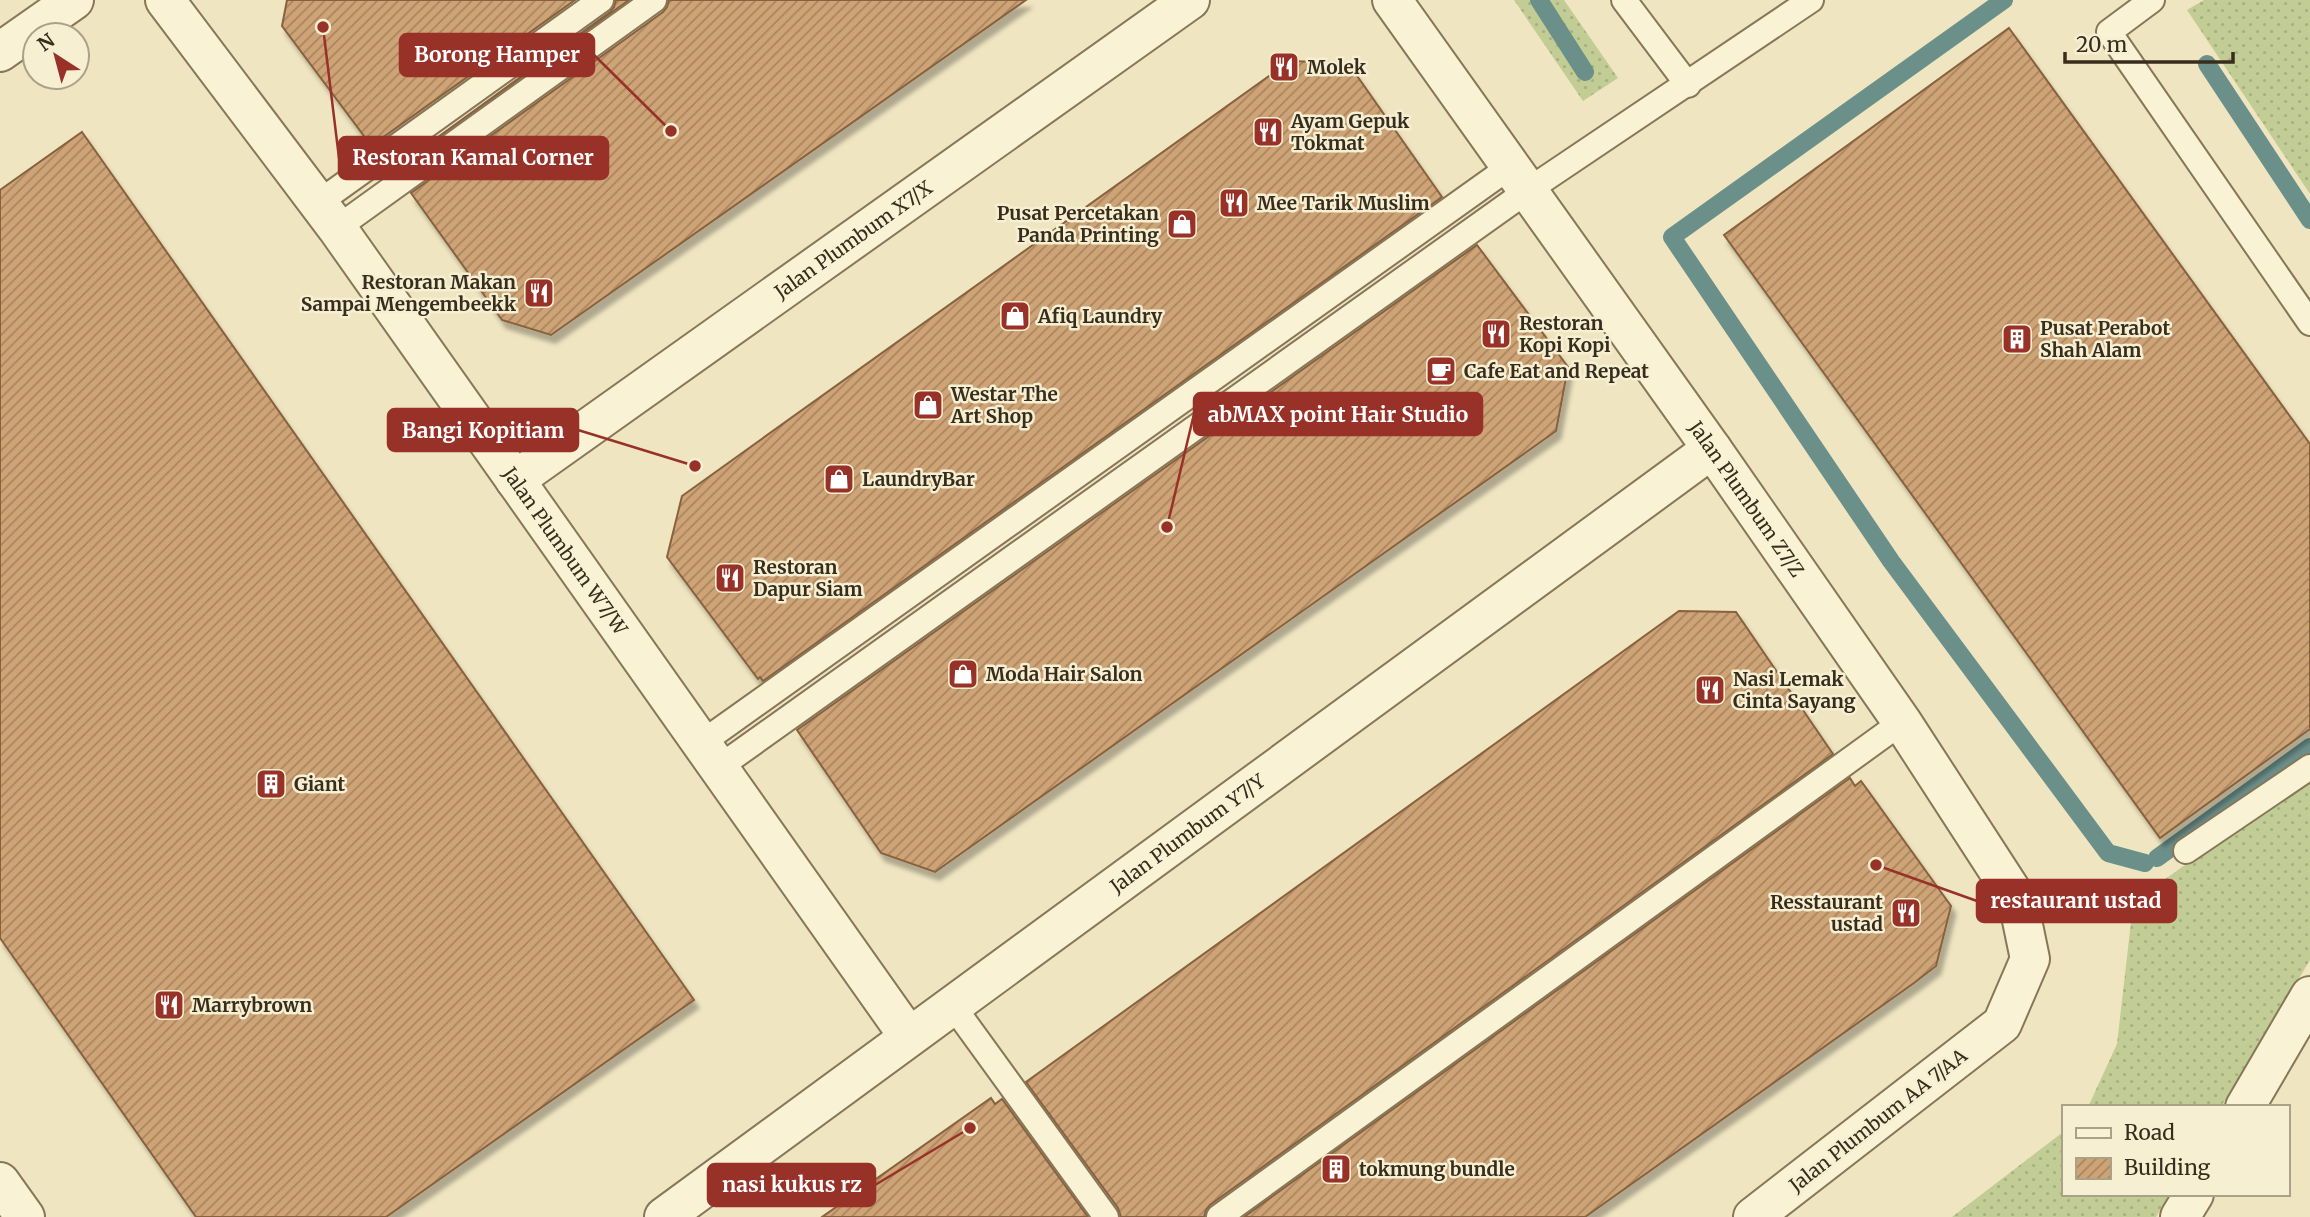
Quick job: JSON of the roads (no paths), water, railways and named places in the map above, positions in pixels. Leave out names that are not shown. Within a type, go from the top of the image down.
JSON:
[{"type":"street","points":[[0,52],[74,0]]},
{"type":"street","name":"Jalan Plumbum W7/W","points":[[166,0],[328,216],[909,1037]]},
{"type":"street","name":"Jalan Plumbum X7/X","points":[[515,480],[1190,0]]},
{"type":"street","name":"Jalan Plumbum Z7/Z","points":[[1391,0],[1713,449],[1902,722],[2018,901],[2030,959],[2002,1024]]},
{"type":"street","name":"Jalan Plumbum Y7/Y","points":[[664,1217],[1713,449]]},
{"type":"street","points":[[2246,1105],[2310,996]]},
{"type":"street","name":"Jalan Plumbum AA 7/AA","points":[[1753,1217],[2002,1024]]},
{"type":"street","points":[[0,1182],[25,1217]]},
{"type":"street","points":[[2180,1217],[2192,1196]]},
{"type":"lane","points":[[328,216],[601,0]]},
{"type":"lane","points":[[328,216],[654,0]]},
{"type":"lane","points":[[1624,0],[1688,85]]},
{"type":"lane","points":[[709,756],[1519,178],[1688,85],[1811,0]]},
{"type":"lane","points":[[2152,0],[2109,32],[2310,323]]},
{"type":"lane","points":[[1219,1217],[1902,722]]},
{"type":"lane","points":[[2186,851],[2310,767]]},
{"type":"lane","points":[[953,1006],[1106,1217]]},
{"type":"waterway","points":[[1539,0],[1585,72]]},
{"type":"waterway","points":[[2004,0],[1672,237],[1891,561],[2108,853],[2145,863]]},
{"type":"waterway","points":[[2207,64],[2310,220]]},
{"type":"waterway","points":[[2157,858],[2310,747]]},
{"type":"place","name":"Restoran Kamal Corner","points":[[323,27]]},
{"type":"place","name":"Molek","points":[[1284,67]]},
{"type":"place","name":"Borong Hamper","points":[[671,131]]},
{"type":"place","name":"Ayam Gepuk Tokmat","points":[[1268,132]]},
{"type":"place","name":"Mee Tarik Muslim","points":[[1234,203]]},
{"type":"place","name":"Pusat Percetakan Panda Printing","points":[[1182,224]]},
{"type":"place","name":"Restoran Makan Sampai Mengembeekk","points":[[539,293]]},
{"type":"place","name":"Afiq Laundry","points":[[1015,316]]},
{"type":"place","name":"Restoran Kopi Kopi","points":[[1496,334]]},
{"type":"place","name":"Pusat Perabot Shah Alam","points":[[2017,339]]},
{"type":"place","name":"Cafe Eat and Repeat","points":[[1441,371]]},
{"type":"place","name":"Westar The Art Shop","points":[[928,405]]},
{"type":"place","name":"Bangi Kopitiam","points":[[695,466]]},
{"type":"place","name":"LaundryBar","points":[[839,479]]},
{"type":"place","name":"abMAX point Hair Studio","points":[[1167,527]]},
{"type":"place","name":"Restoran Dapur Siam","points":[[730,578]]},
{"type":"place","name":"Moda Hair Salon","points":[[963,674]]},
{"type":"place","name":"Nasi Lemak Cinta Sayang","points":[[1710,690]]},
{"type":"place","name":"Giant","points":[[271,784]]},
{"type":"place","name":"restaurant ustad","points":[[1876,865]]},
{"type":"place","name":"Resstaurant ustad","points":[[1906,913]]},
{"type":"place","name":"Marrybrown","points":[[169,1005]]},
{"type":"place","name":"nasi kukus rz","points":[[970,1128]]},
{"type":"place","name":"tokmung bundle","points":[[1336,1169]]}]
